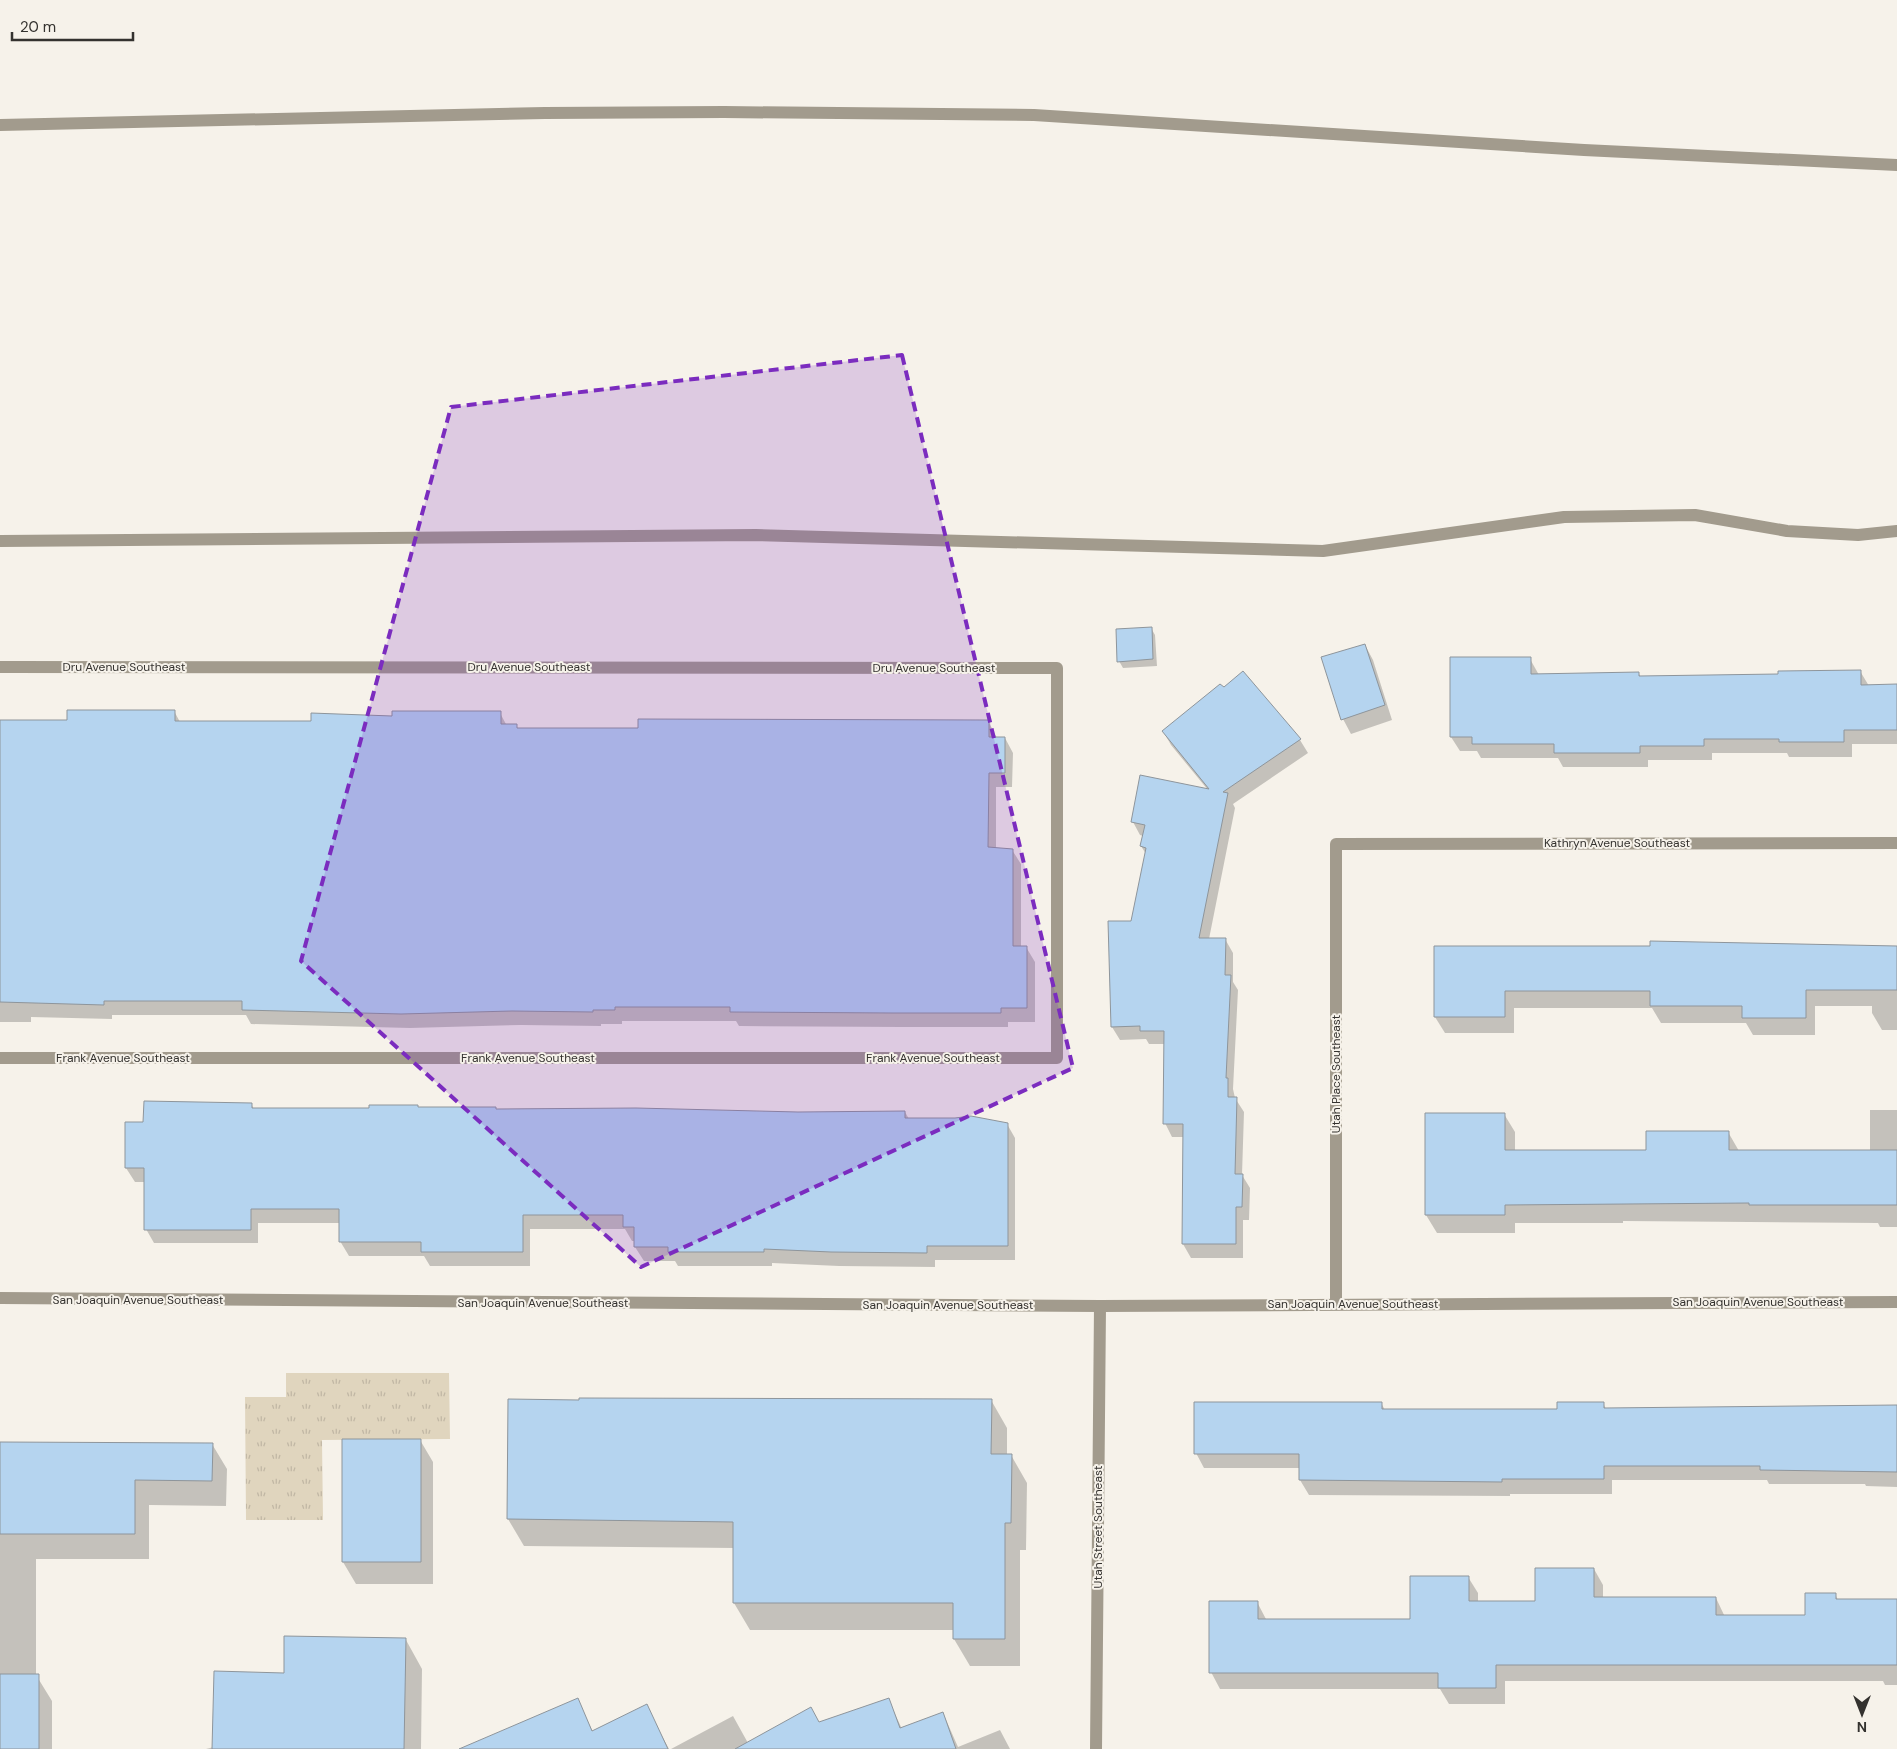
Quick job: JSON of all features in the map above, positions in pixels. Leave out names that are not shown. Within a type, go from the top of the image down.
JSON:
[{"type":"street","points":[[0,125],[546,113],[733,112],[1034,115],[1564,149],[1897,165]]},
{"type":"street","points":[[0,541],[756,535],[1323,551],[1564,517],[1695,515],[1787,531],[1858,535],[1897,530]]},
{"type":"street","name":"Dru Avenue Southeast","points":[[0,667],[1057,668],[1057,1058]]},
{"type":"street","name":"Kathryn Avenue Southeast","points":[[1336,844],[1897,843]]},
{"type":"street","name":"Utah Place Southeast","points":[[1336,844],[1336,1304]]},
{"type":"street","name":"Frank Avenue Southeast","points":[[0,1058],[1057,1058]]},
{"type":"street","name":"San Joaquin Avenue Southeast","points":[[0,1298],[1100,1306],[1897,1302]]},
{"type":"street","name":"Utah Street Southeast","points":[[1096,1749],[1100,1306]]},
{"type":"highlighted area","points":[[902,355],[1073,1068],[641,1267],[301,961],[451,407]]},
{"type":"green space","points":[[286,1373],[449,1373],[450,1439],[322,1440],[323,1520],[246,1520],[245,1397],[286,1397]]},
{"type":"building","points":[[1152,627],[1153,659],[1117,662],[1116,629]]},
{"type":"building","points":[[1365,644],[1385,705],[1341,720],[1321,657]]},
{"type":"building","points":[[1450,657],[1531,657],[1531,674],[1639,672],[1639,676],[1778,674],[1778,671],[1861,670],[1861,685],[1897,684],[1897,730],[1844,730],[1844,742],[1779,742],[1779,739],[1704,739],[1704,746],[1640,746],[1640,753],[1554,753],[1554,744],[1472,744],[1472,737],[1450,737]]},
{"type":"building","points":[[1243,671],[1301,739],[1223,792],[1228,793],[1199,938],[1226,938],[1225,975],[1231,975],[1226,1078],[1228,1078],[1228,1097],[1237,1097],[1235,1174],[1243,1174],[1242,1207],[1236,1207],[1236,1244],[1182,1244],[1183,1124],[1163,1124],[1164,1031],[1140,1031],[1140,1026],[1111,1027],[1108,921],[1131,921],[1146,848],[1140,846],[1145,825],[1131,822],[1140,775],[1209,789],[1162,731],[1220,684],[1224,687]]},
{"type":"building","points":[[67,710],[175,710],[175,721],[311,721],[311,713],[392,716],[392,711],[501,711],[501,724],[517,724],[517,728],[638,728],[638,719],[989,720],[989,737],[1005,737],[1005,773],[989,773],[988,847],[1013,849],[1013,946],[1027,946],[1027,1008],[1001,1008],[1001,1013],[893,1013],[730,1012],[730,1007],[615,1007],[615,1010],[593,1010],[593,1012],[512,1011],[401,1014],[242,1010],[242,1001],[104,1001],[104,1005],[0,1002],[0,720],[67,720]]},
{"type":"building","points":[[1650,941],[1897,946],[1897,990],[1806,990],[1806,1018],[1742,1018],[1742,1006],[1650,1006],[1650,991],[1505,991],[1505,1017],[1434,1017],[1434,946],[1650,946]]},
{"type":"building","points":[[144,1101],[252,1103],[252,1108],[369,1108],[369,1105],[418,1105],[418,1107],[496,1107],[496,1109],[636,1108],[798,1112],[905,1111],[905,1118],[955,1118],[971,1116],[1008,1123],[1008,1246],[927,1246],[927,1253],[764,1249],[764,1252],[668,1252],[668,1247],[634,1247],[634,1227],[623,1227],[623,1215],[523,1215],[523,1252],[421,1252],[421,1242],[339,1242],[339,1209],[251,1209],[251,1230],[144,1230],[144,1168],[125,1168],[125,1122],[143,1122]]},
{"type":"building","points":[[1425,1113],[1505,1113],[1505,1150],[1646,1150],[1646,1131],[1729,1131],[1729,1150],[1897,1150],[1897,1205],[1749,1205],[1749,1203],[1505,1205],[1505,1215],[1425,1215]]},
{"type":"building","points":[[579,1398],[992,1399],[991,1454],[1012,1454],[1011,1523],[1005,1523],[1005,1639],[953,1639],[953,1603],[733,1603],[733,1522],[507,1519],[508,1399],[579,1400]]},
{"type":"building","points":[[1194,1402],[1382,1402],[1382,1409],[1557,1409],[1557,1402],[1604,1402],[1604,1408],[1897,1405],[1897,1472],[1760,1470],[1760,1466],[1604,1466],[1604,1479],[1502,1479],[1502,1482],[1299,1480],[1299,1454],[1194,1454]]},
{"type":"building","points":[[342,1439],[421,1439],[421,1562],[342,1562]]},
{"type":"building","points":[[0,1442],[213,1443],[212,1481],[135,1480],[135,1534],[0,1534]]},
{"type":"building","points":[[1535,1568],[1594,1568],[1594,1597],[1716,1597],[1716,1615],[1805,1615],[1805,1593],[1836,1593],[1836,1599],[1897,1599],[1897,1665],[1496,1665],[1496,1688],[1438,1688],[1438,1673],[1209,1673],[1209,1601],[1258,1601],[1258,1619],[1410,1619],[1410,1576],[1469,1576],[1469,1601],[1535,1601]]},
{"type":"building","points":[[284,1636],[406,1638],[404,1749],[212,1749],[214,1671],[284,1673]]},
{"type":"building","points":[[0,1674],[39,1674],[39,1749],[0,1749]]},
{"type":"building","points":[[578,1698],[592,1731],[647,1704],[668,1749],[459,1749]]},
{"type":"building","points":[[889,1698],[900,1728],[943,1712],[956,1749],[735,1749],[811,1707],[819,1722]]}]
